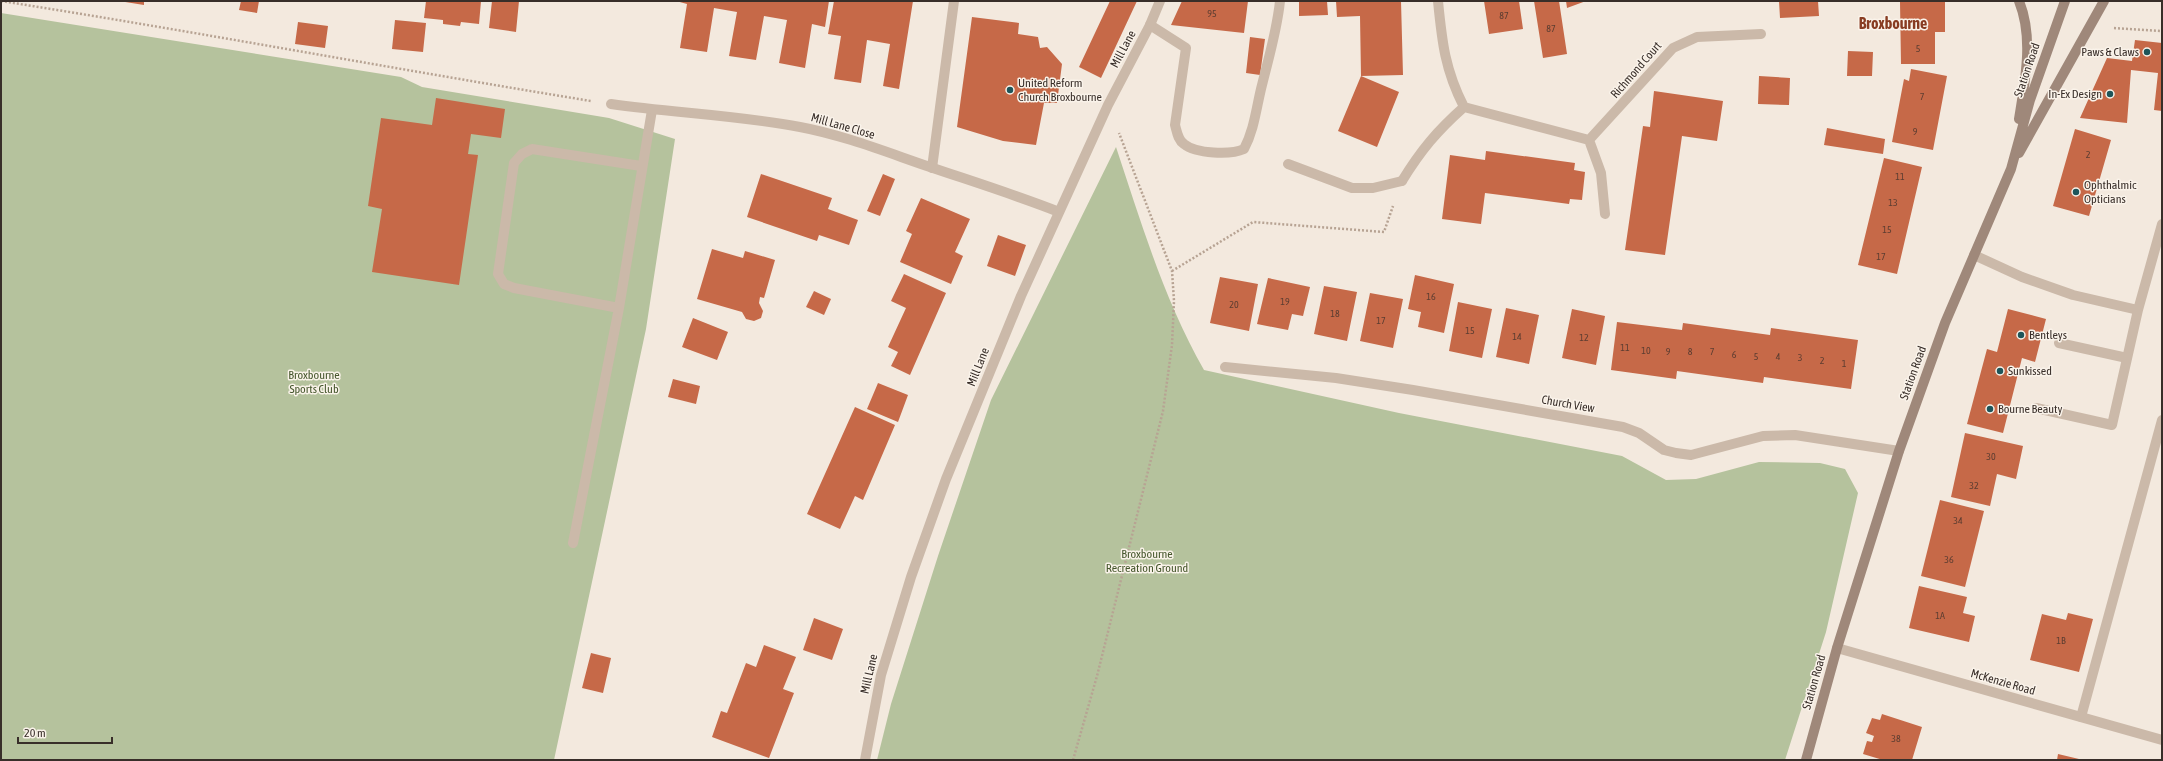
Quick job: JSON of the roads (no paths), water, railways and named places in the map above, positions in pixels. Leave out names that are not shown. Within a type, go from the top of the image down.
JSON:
[{"type":"main road","points":[[2011,169],[2026,60],[2026,30],[2023,11],[2019,1]]},
{"type":"main road","name":"Station Road","points":[[1806,760],[1838,648],[1899,451],[1945,323],[2011,169],[2030,100],[2064,1]]},
{"type":"main road","points":[[2011,169],[2104,1]]},
{"type":"street","points":[[932,168],[954,1]]},
{"type":"street","name":"Mill Lane","points":[[865,760],[881,675],[911,576],[946,479],[1021,296],[1108,105],[1150,25],[1160,1]]},
{"type":"street","points":[[1150,25],[1186,48],[1175,125],[1179,137],[1184,144],[1196,150],[1234,153],[1244,149],[1253,128],[1258,99],[1277,27],[1280,1]]},
{"type":"street","points":[[1438,1],[1445,61],[1451,82],[1464,107],[1589,140],[1601,174],[1605,214]]},
{"type":"street","name":"Richmond Court","points":[[1589,140],[1673,48],[1697,37],[1761,34]]},
{"type":"street","name":"Mill Lane Close","points":[[611,104],[652,110],[737,116],[802,127],[878,149],[932,168],[1009,192],[1059,212]]},
{"type":"street","points":[[1288,164],[1352,188],[1373,188],[1402,181],[1421,150],[1433,136],[1464,107]]},
{"type":"street","points":[[573,543],[619,308],[641,166],[652,110]]},
{"type":"street","points":[[619,308],[514,288],[504,284],[498,274],[514,163],[522,154],[532,149],[641,166]]},
{"type":"street","points":[[2036,408],[2112,425],[2138,310],[2162,224]]},
{"type":"street","points":[[1974,255],[2022,277],[2073,295],[2138,310]]},
{"type":"street","points":[[2059,343],[2127,358]]},
{"type":"street","name":"Church View","points":[[1225,367],[1336,378],[1623,427],[1639,433],[1664,450],[1691,455],[1763,436],[1795,435],[1899,451]]},
{"type":"street","points":[[2081,717],[2162,420]]},
{"type":"street","name":"McKenzie Road","points":[[1838,648],[2162,740]]},
{"type":"place","name":"Paws & Claws","points":[[2147,52]]},
{"type":"place","name":"United Reform Church Broxbourne","points":[[1010,90]]},
{"type":"place","name":"In-Ex Design","points":[[2110,94]]},
{"type":"place","name":"Ophthalmic Opticians","points":[[2076,192]]},
{"type":"place","name":"Bentleys","points":[[2021,335]]},
{"type":"place","name":"Sunkissed","points":[[2000,371]]},
{"type":"place","name":"Bourne Beauty","points":[[1990,409]]},
{"type":"district","name":"Broxbourne","points":[[1893,23]]},
{"type":"park label","name":"Broxbourne Sports Club","points":[[314,382]]},
{"type":"park label","name":"Broxbourne Recreation Ground","points":[[1147,561]]}]
